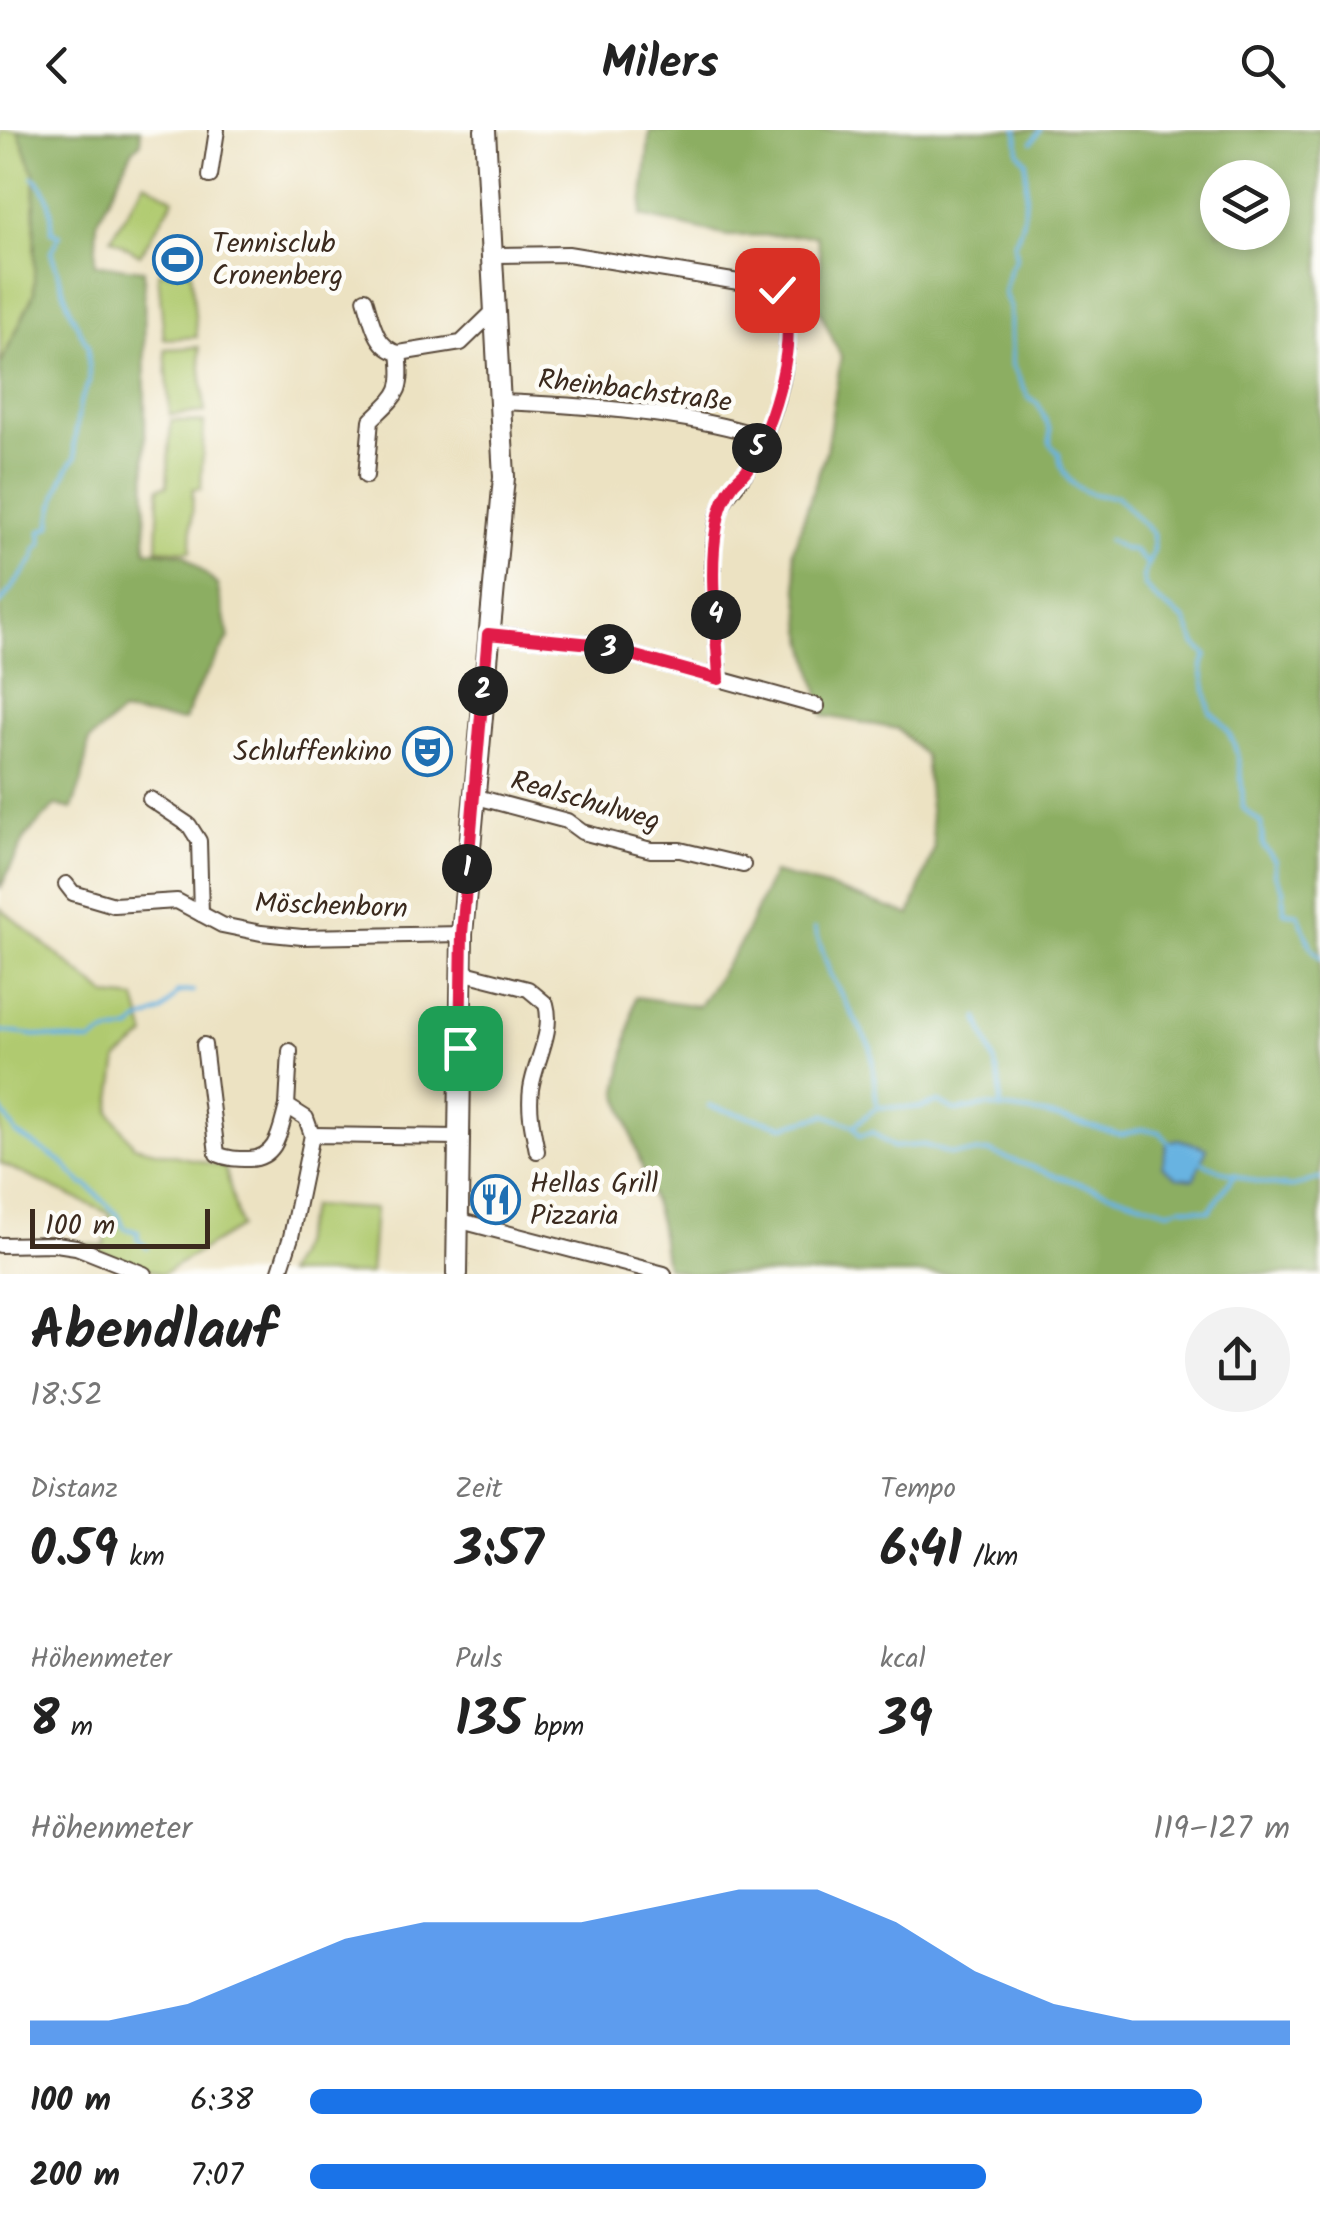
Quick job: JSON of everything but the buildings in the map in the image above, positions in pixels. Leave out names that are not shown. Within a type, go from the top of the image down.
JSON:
[{"type":"street","points":[[210,176],[217,130]]},
{"type":"street","points":[[458,1274],[462,934],[504,478],[485,130]]},
{"type":"street","points":[[493,255],[568,254],[777,290],[783,302],[786,346],[777,399],[748,470],[728,492],[717,522],[719,679]]},
{"type":"street","points":[[365,299],[379,340],[388,350],[399,353],[462,344],[495,310]]},
{"type":"street","points":[[366,476],[372,420],[398,394],[402,380],[399,353]]},
{"type":"street","name":"Rheinbachstraße","points":[[500,402],[724,424],[762,438]]},
{"type":"street","points":[[488,634],[592,644],[817,706]]},
{"type":"street","name":"Realschulweg","points":[[472,796],[651,850],[680,850],[744,866]]},
{"type":"street","points":[[150,798],[190,826],[199,841],[201,914]]},
{"type":"street","name":"Möschenborn","points":[[66,884],[74,893],[114,905],[177,901],[222,925],[288,936],[462,934]]},
{"type":"street","points":[[461,972],[528,989],[546,1004],[547,1026],[531,1091],[530,1115],[537,1152]]},
{"type":"street","points":[[204,1045],[217,1154],[230,1159],[262,1159],[272,1152],[287,1106],[290,1050]]},
{"type":"street","points":[[279,1274],[291,1237],[312,1135],[306,1118],[287,1106]]},
{"type":"street","points":[[312,1135],[458,1137]]},
{"type":"street","points":[[458,1220],[664,1274]]},
{"type":"street","points":[[0,1246],[56,1244],[83,1249],[144,1274]]},
{"type":"green space","points":[[0,130],[18,130],[35,176],[34,293],[0,365]]},
{"type":"green space","points":[[18,130],[140,130],[141,142],[132,151],[97,222],[95,264],[144,270],[146,550],[184,554],[217,585],[229,638],[197,690],[184,721],[121,713],[89,741],[72,809],[56,805],[26,836],[0,889],[0,366],[34,293],[35,176]]},
{"type":"green space","points":[[650,130],[1320,130],[1320,1274],[689,1274],[666,1267],[659,1221],[618,1092],[635,997],[699,1006],[743,939],[773,873],[910,915],[934,849],[925,756],[898,729],[824,716],[803,630],[793,550],[826,451],[841,357],[812,294],[820,265],[816,235],[728,236],[641,216]]},
{"type":"green space","points":[[145,182],[174,199],[140,255],[111,238]]},
{"type":"green space","points":[[191,271],[197,337],[164,339],[158,273]]},
{"type":"green space","points":[[199,347],[205,412],[170,415],[165,349]]},
{"type":"green space","points":[[171,420],[204,423],[201,489],[193,489],[191,551],[157,549],[159,487],[167,486]]},
{"type":"green space","points":[[0,908],[108,996],[136,999],[146,1036],[118,1059],[110,1112],[134,1146],[225,1167],[240,1227],[162,1274],[77,1243],[104,1246],[110,1214],[0,1163]]},
{"type":"green space","points":[[311,1206],[375,1209],[370,1274],[285,1274]]},
{"type":"water","points":[[1178,1139],[1207,1148],[1194,1179],[1176,1177],[1162,1166],[1167,1142]]},
{"type":"waterway","points":[[1017,130],[1019,152],[1026,161],[1026,192],[1022,224],[1014,243],[1016,259],[1004,293],[1010,307],[1012,365],[1029,398],[1038,404],[1050,430],[1050,444],[1059,454],[1065,474],[1086,492],[1116,496],[1153,534],[1153,551],[1143,577],[1145,586],[1158,601],[1185,620],[1196,645],[1207,655],[1202,667],[1210,712],[1228,731],[1233,743],[1243,808],[1261,823],[1263,846],[1275,861],[1275,874],[1283,890],[1284,912],[1298,914],[1311,947],[1320,958]]},
{"type":"waterway","points":[[1032,142],[1040,130]]},
{"type":"waterway","points":[[0,604],[34,559],[36,548],[42,544],[41,531],[51,526],[59,490],[76,457],[80,402],[89,382],[88,346],[71,313],[51,252],[59,235],[52,232],[46,195],[33,177]]},
{"type":"waterway","points":[[1108,540],[1133,550],[1147,564]]},
{"type":"waterway","points":[[815,929],[831,976],[871,1048],[877,1107]]},
{"type":"waterway","points":[[0,1031],[90,1042],[105,1034],[132,1029],[138,1022],[163,1011],[178,992],[193,991]]},
{"type":"waterway","points":[[978,1018],[998,1075],[1000,1109]]},
{"type":"waterway","points":[[709,1106],[784,1126],[826,1115],[854,1126],[877,1107],[920,1108],[939,1102],[955,1111],[987,1106],[1044,1114],[1122,1135],[1142,1129],[1160,1132],[1169,1143]]},
{"type":"waterway","name":"Möschenborn","points":[[0,1108],[17,1134],[62,1162],[119,1216],[124,1228],[138,1232],[137,1239],[147,1247]]},
{"type":"waterway","points":[[854,1126],[860,1136],[872,1132],[893,1147],[924,1145],[951,1154],[990,1152],[1169,1211],[1181,1206],[1209,1211],[1235,1174]]},
{"type":"waterway","points":[[1198,1161],[1279,1186],[1294,1187],[1320,1179]]},
{"type":"place","name":"Tennisclub Cronenberg","points":[[177,260]]},
{"type":"place","name":"Schluffenkino","points":[[427,752]]},
{"type":"place","name":"Hellas Grill Pizzaria","points":[[495,1200]]},
{"type":"route","points":[[460,1048],[462,934],[488,634],[592,644],[719,679],[717,522],[728,492],[748,470],[777,399],[786,346],[783,302],[777,290]]}]
